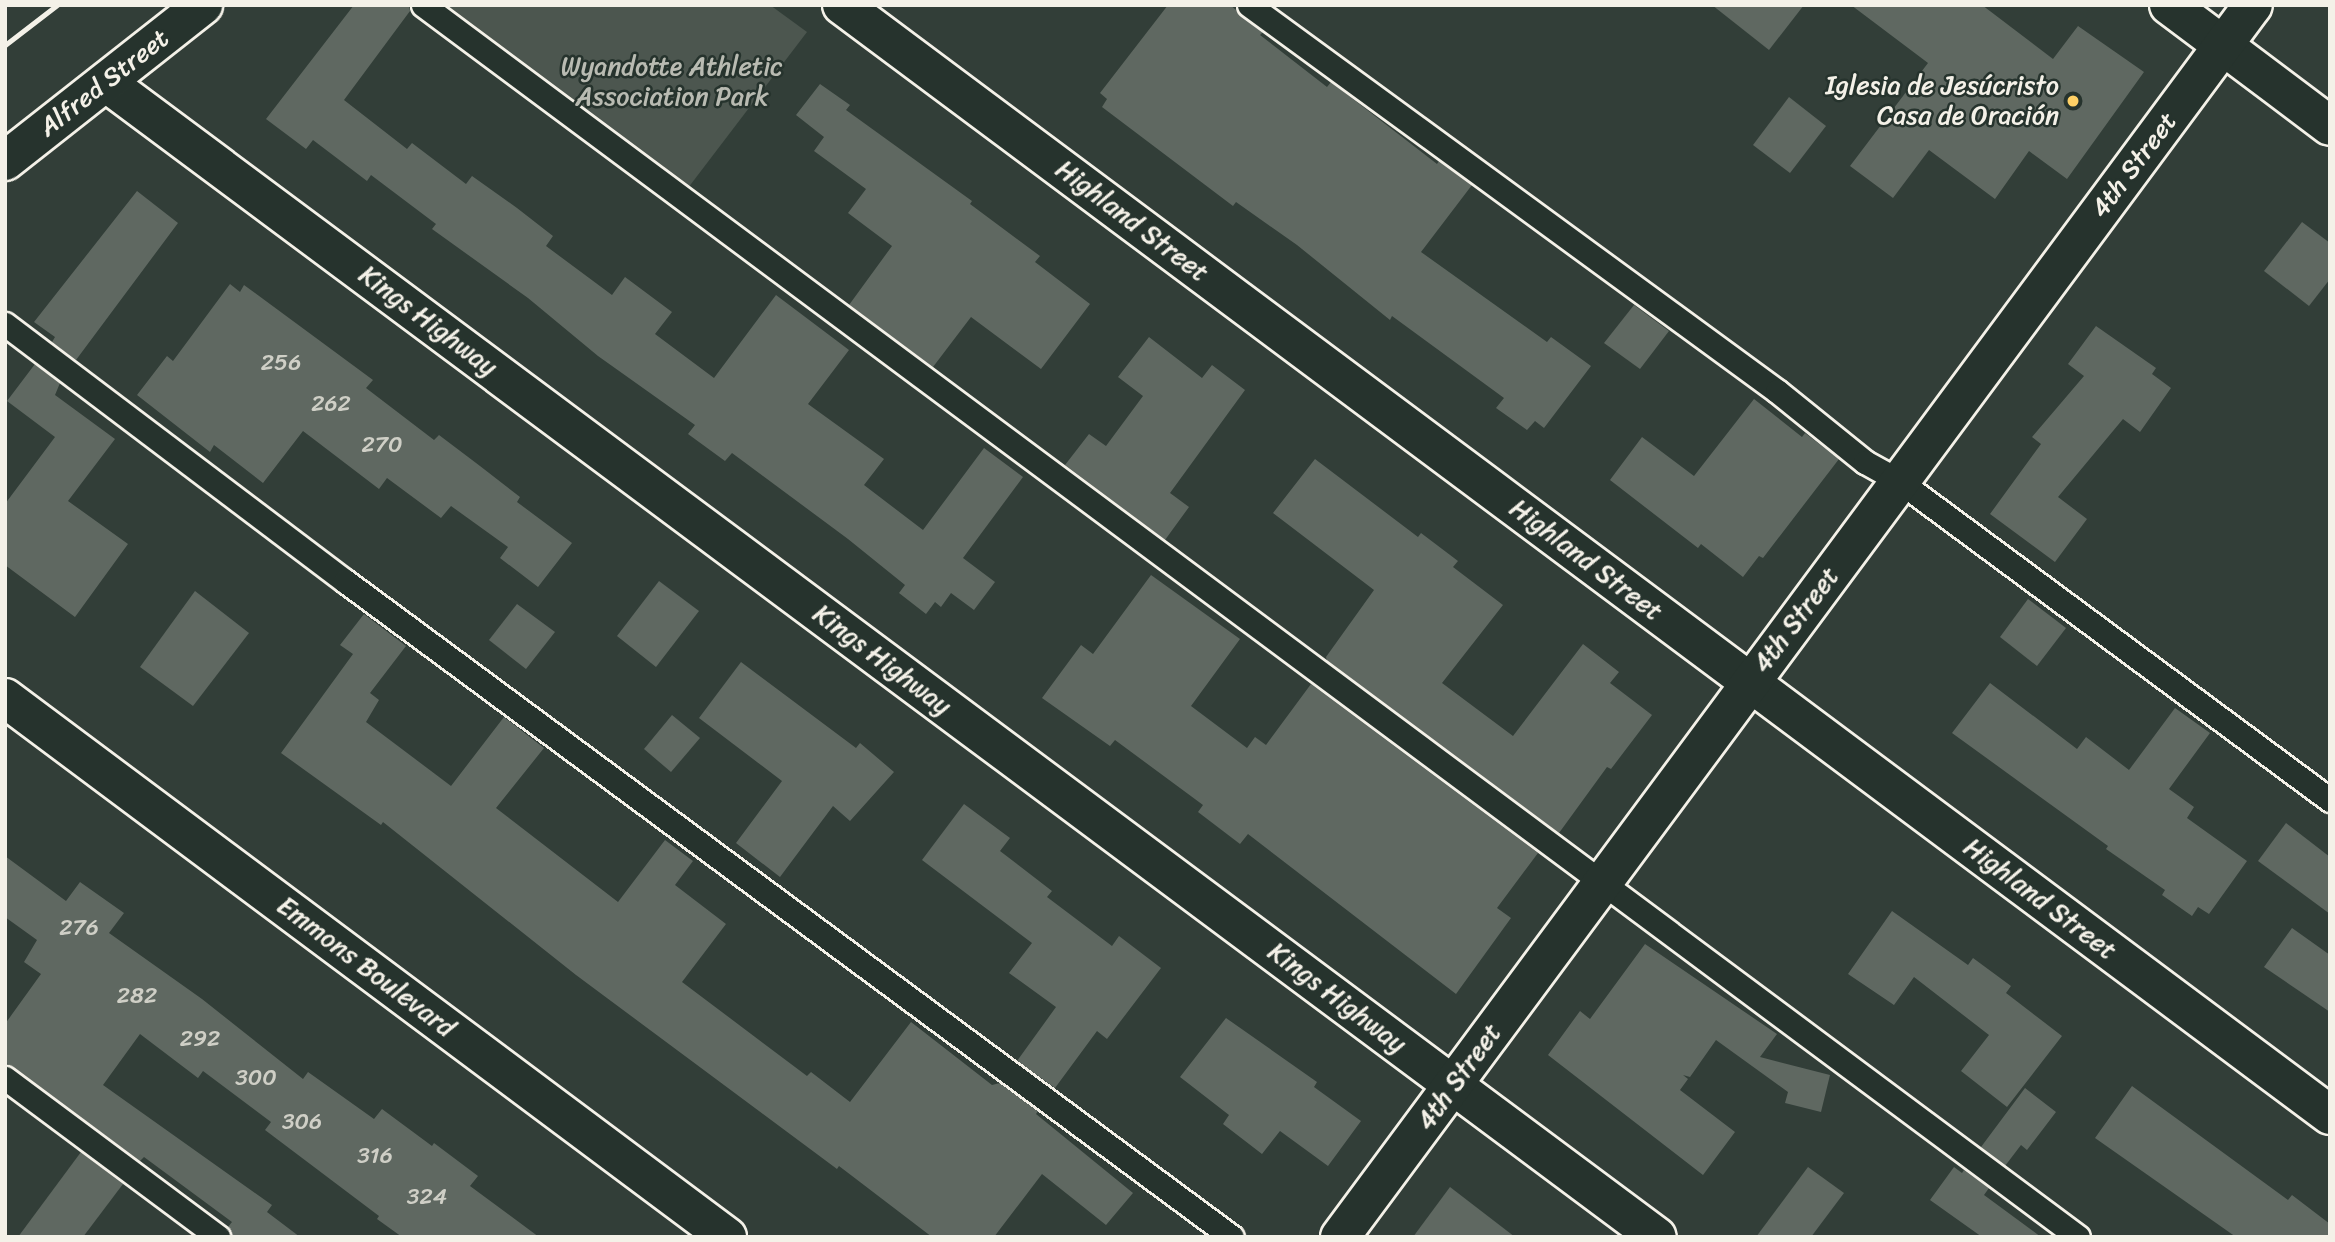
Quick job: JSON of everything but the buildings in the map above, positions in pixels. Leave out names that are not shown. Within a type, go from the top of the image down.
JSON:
[{"type":"street","name":"Alfred Street","points":[[5,161],[203,5]]},
{"type":"street","name":"Highland Street","points":[[842,5],[2330,1115]]},
{"type":"street","points":[[2169,5],[2330,126]]},
{"type":"street","name":"4th Street","points":[[1340,1237],[2253,5]]},
{"type":"street","name":"Kings Highway","points":[[107,83],[1657,1237]]},
{"type":"street","name":"Emmons Boulevard","points":[[5,698],[727,1237]]},
{"type":"lane","points":[[423,5],[2078,1237]]},
{"type":"lane","points":[[1249,5],[1777,391],[1865,462],[1899,481],[2330,800]]},
{"type":"lane","points":[[5,324],[356,589],[1232,1237]]},
{"type":"lane","points":[[5,1078],[218,1237]]},
{"type":"green space","name":"Wyandotte Athletic Association Park","points":[[442,5],[770,5],[807,32],[688,188]]},
{"type":"railway","points":[[5,45],[57,5]]},
{"type":"place","name":"Iglesia de Jesúcristo Casa de Oración","points":[[2073,101]]}]
